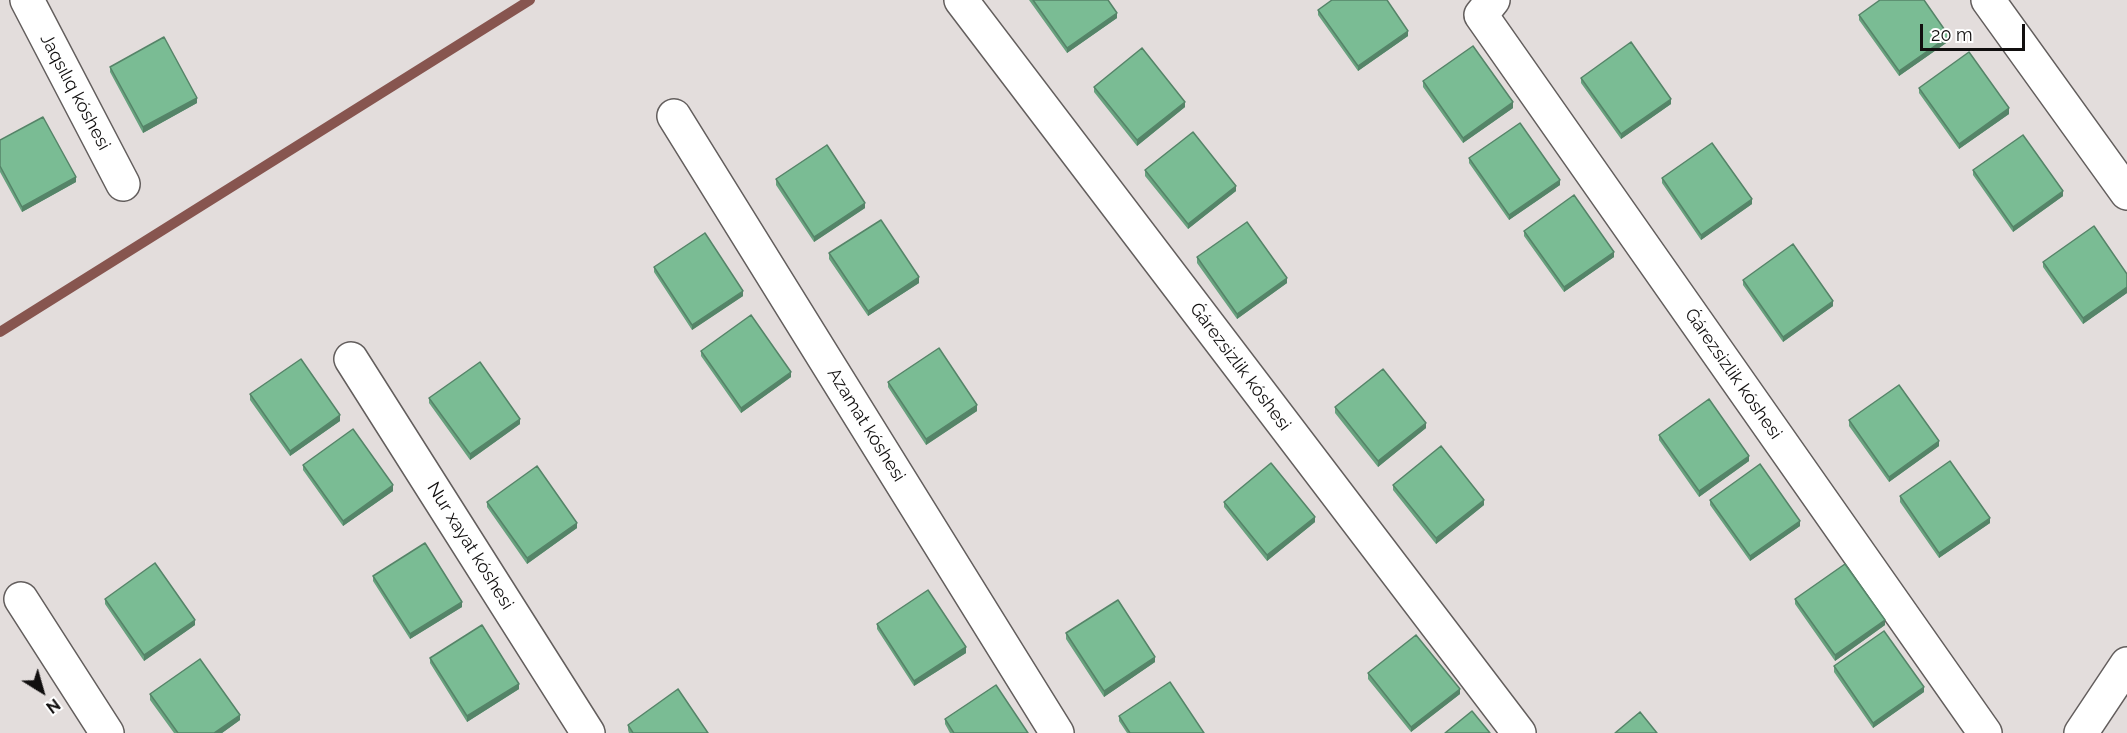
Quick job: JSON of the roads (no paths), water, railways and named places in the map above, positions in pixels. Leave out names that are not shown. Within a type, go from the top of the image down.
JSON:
[{"type":"street","name":"Jaqsılıq kóshesi","points":[[27,0],[123,184]]},
{"type":"street","name":"Ǵárezsizlik kóshesi","points":[[961,0],[1519,733]]},
{"type":"street","points":[[1988,0],[2127,193]]},
{"type":"street","name":"Ǵárezsizlik kóshesi","points":[[1487,7],[1985,733]]},
{"type":"street","name":"Azamat kóshesi","points":[[674,116],[1057,733]]},
{"type":"street","name":"Nur xayat kóshesi","points":[[351,359],[588,733]]},
{"type":"street","points":[[21,599],[107,733]]},
{"type":"street","points":[[2081,733],[2127,664]]},
{"type":"waterway","points":[[0,332],[530,0]]}]
